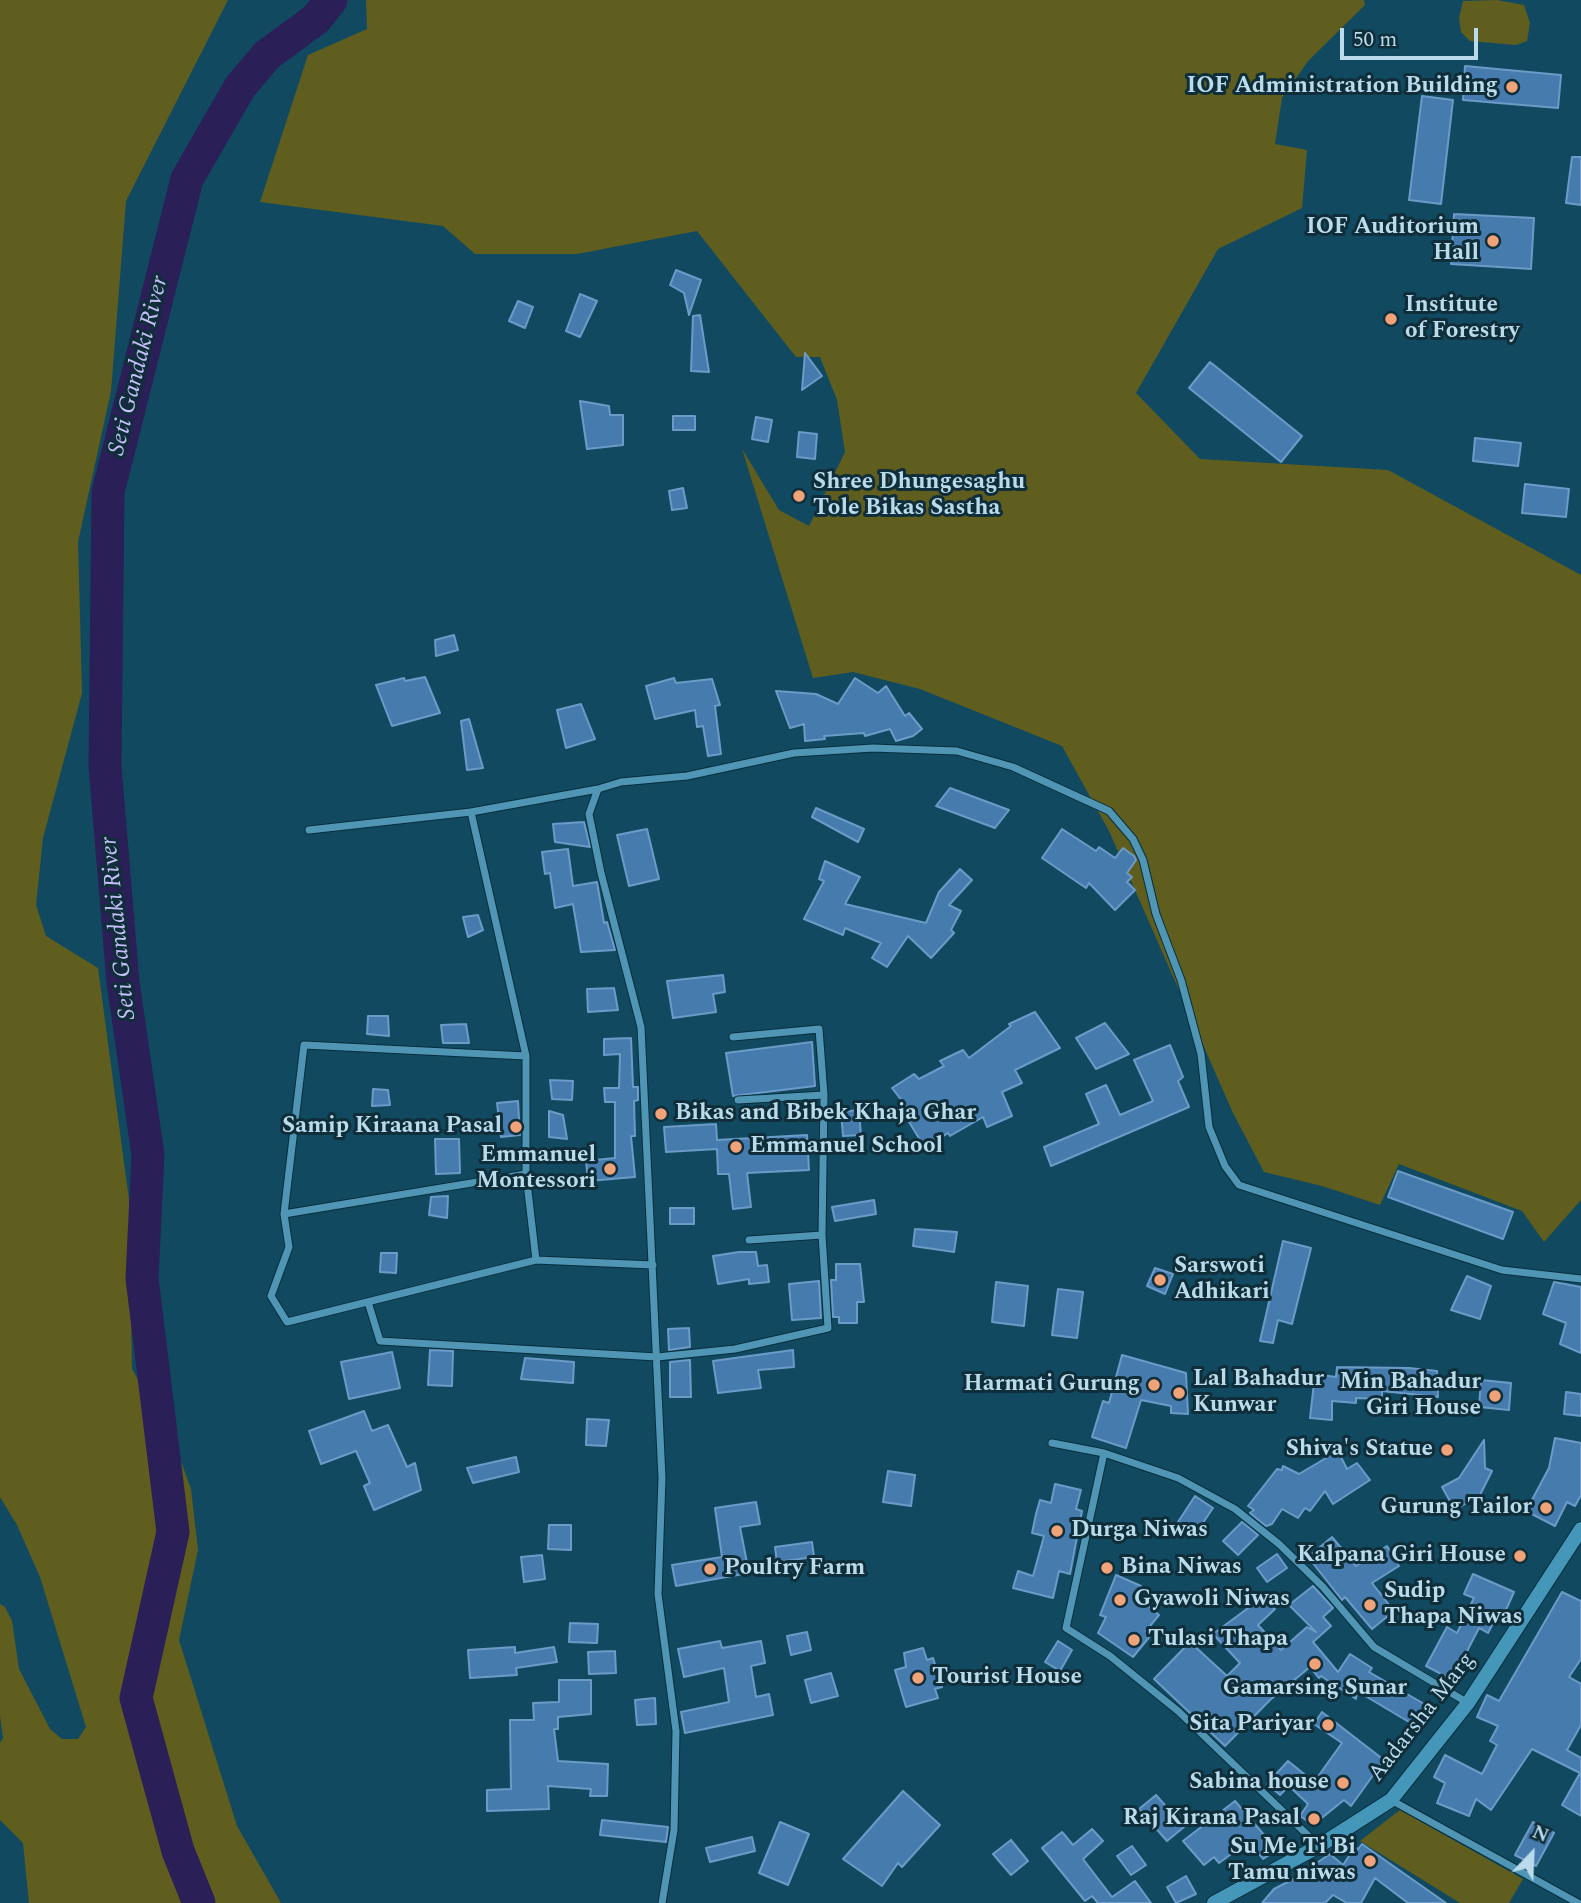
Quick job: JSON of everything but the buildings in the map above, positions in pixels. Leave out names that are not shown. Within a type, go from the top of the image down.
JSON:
[{"type":"main road","name":"Aadarsha Marg","points":[[1221,1902],[1319,1846],[1391,1800],[1468,1703],[1581,1528]]},
{"type":"street","points":[[309,830],[471,812],[598,789],[621,782],[687,776],[794,753],[873,748],[957,751],[1013,767],[1109,811],[1132,839],[1143,860],[1156,914],[1181,980],[1201,1054],[1209,1127],[1225,1166],[1239,1185],[1502,1270],[1581,1279]]},
{"type":"street","points":[[598,789],[589,814],[601,873],[641,1027],[662,1478],[658,1594],[676,1731],[674,1830],[662,1903]]},
{"type":"street","points":[[471,812],[526,1056],[526,1174],[536,1260]]},
{"type":"street","points":[[368,1302],[380,1340],[657,1357],[735,1349],[828,1328],[821,1235],[824,1095],[819,1029],[733,1037]]},
{"type":"street","points":[[526,1056],[304,1045],[284,1214],[289,1247],[271,1296],[287,1322],[536,1260],[653,1265]]},
{"type":"street","points":[[738,1100],[824,1095]]},
{"type":"street","points":[[284,1214],[526,1174]]},
{"type":"street","points":[[750,1240],[821,1235]]},
{"type":"street","points":[[1052,1443],[1104,1453],[1178,1478],[1235,1509],[1279,1544],[1323,1587],[1374,1647],[1468,1703]]},
{"type":"street","points":[[1104,1453],[1066,1628],[1110,1656],[1178,1711],[1319,1846]]},
{"type":"street","points":[[1391,1800],[1578,1903]]},
{"type":"shaded area","points":[[0,0],[228,0],[126,201],[111,391],[78,542],[82,693],[43,838],[36,905],[46,936],[98,968],[129,1200],[132,1369],[175,1445],[191,1489],[198,1550],[179,1640],[237,1826],[281,1903],[29,1903],[23,1843],[0,1820],[0,1743],[3,1738],[0,1716],[0,1604],[5,1607],[12,1621],[19,1669],[50,1729],[62,1739],[78,1739],[86,1727],[40,1577],[17,1525],[0,1497]]},
{"type":"shaded area","points":[[366,0],[1364,0],[1365,5],[1308,61],[1282,98],[1275,144],[1307,150],[1302,208],[1218,249],[1136,393],[1200,459],[1388,470],[1581,575],[1581,1200],[1544,1242],[1522,1211],[1399,1164],[1380,1205],[1322,1186],[1264,1172],[1233,1113],[1109,831],[1062,746],[920,689],[853,672],[813,678],[742,449],[779,510],[809,526],[845,452],[837,400],[820,357],[796,357],[697,231],[577,254],[475,254],[443,226],[260,202],[308,55],[367,29]]},
{"type":"shaded area","points":[[1497,0],[1524,5],[1530,23],[1527,41],[1516,45],[1470,41],[1461,32],[1459,18],[1463,1]]},
{"type":"shaded area","points":[[1400,1810],[1523,1879],[1509,1903],[1460,1903],[1360,1841]]},
{"type":"waterway","name":"Seti Gandaki River","points":[[199,1903],[178,1851],[136,1698],[173,1532],[142,1278],[148,1155],[123,982],[105,766],[108,492],[187,179],[240,87],[267,55],[316,19],[331,0]]},
{"type":"place","name":"IOF Administration Building","points":[[1512,87]]},
{"type":"place","name":"IOF Auditorium Hall","points":[[1493,241]]},
{"type":"place","name":"Institute of Forestry","points":[[1391,319]]},
{"type":"place","name":"Shree Dhungesaghu Tole Bikas Sastha","points":[[799,496]]},
{"type":"place","name":"Bikas and Bibek Khaja Ghar","points":[[661,1114]]},
{"type":"place","name":"Samip Kiraana Pasal","points":[[516,1127]]},
{"type":"place","name":"Emmanuel School","points":[[736,1147]]},
{"type":"place","name":"Emmanuel Montessori","points":[[610,1169]]},
{"type":"place","name":"Sarswoti Adhikari","points":[[1160,1280]]},
{"type":"place","name":"Harmati Gurung","points":[[1154,1385]]},
{"type":"place","name":"Lal Bahadur Kunwar","points":[[1179,1393]]},
{"type":"place","name":"Min Bahadur Giri House","points":[[1495,1396]]},
{"type":"place","name":"Shiva's Statue","points":[[1447,1450]]},
{"type":"place","name":"Gurung Tailor","points":[[1546,1508]]},
{"type":"place","name":"Durga Niwas","points":[[1057,1531]]},
{"type":"place","name":"Kalpana Giri House","points":[[1520,1556]]},
{"type":"place","name":"Bina Niwas","points":[[1107,1568]]},
{"type":"place","name":"Poultry Farm","points":[[710,1569]]},
{"type":"place","name":"Gyawoli Niwas","points":[[1120,1600]]},
{"type":"place","name":"Sudip Thapa Niwas","points":[[1370,1605]]},
{"type":"place","name":"Tulasi Thapa","points":[[1134,1640]]},
{"type":"place","name":"Gamarsing Sunar","points":[[1315,1664]]},
{"type":"place","name":"Tourist House","points":[[918,1678]]},
{"type":"place","name":"Sita Pariyar","points":[[1328,1725]]},
{"type":"place","name":"Sabina house","points":[[1343,1783]]},
{"type":"place","name":"Raj Kirana Pasal","points":[[1314,1819]]},
{"type":"place","name":"Su Me Ti Bi Tamu niwas","points":[[1370,1861]]}]
